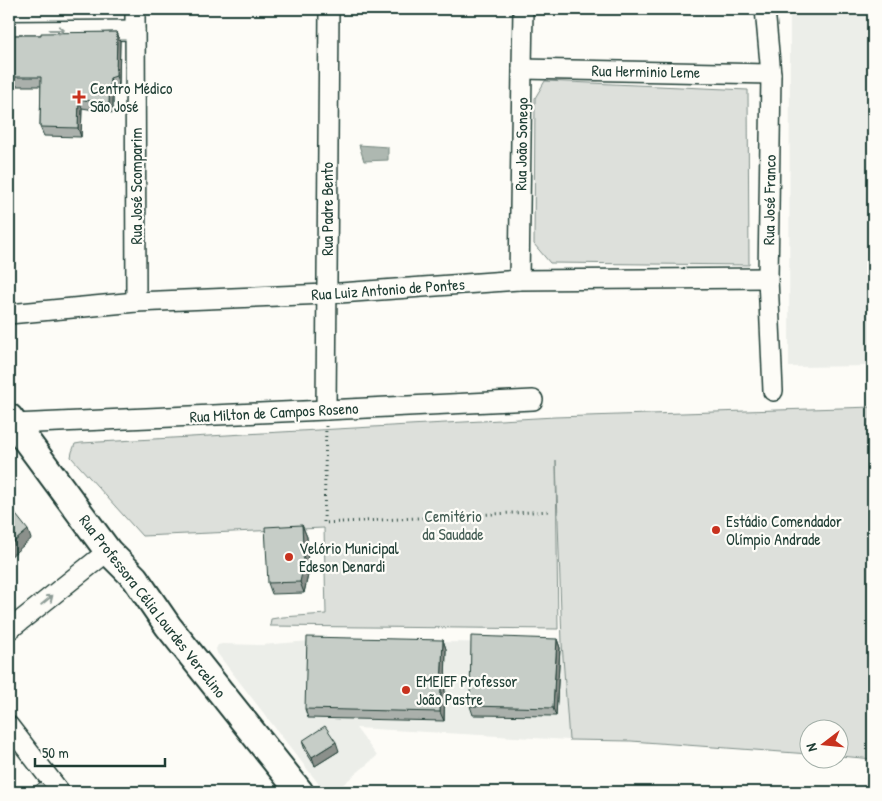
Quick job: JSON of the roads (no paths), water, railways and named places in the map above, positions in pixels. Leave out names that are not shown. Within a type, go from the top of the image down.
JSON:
[{"type":"main road","name":"Rua Professora Célia Lourdes Vercelino","points":[[11,420],[108,551],[135,578],[168,626],[296,791]]},
{"type":"street","name":"Rua José Scomparim","points":[[135,9],[136,302]]},
{"type":"street","name":"Rua Padre Bento","points":[[326,410],[328,9]]},
{"type":"street","name":"Rua João Sonego","points":[[520,280],[523,9]]},
{"type":"street","name":"Rua José Franco","points":[[765,9],[771,74],[768,278],[772,391]]},
{"type":"street","points":[[9,31],[135,30]]},
{"type":"street","name":"Rua Herminio Leme","points":[[522,69],[771,74]]},
{"type":"street","name":"Rua Luiz Antonio de Pontes","points":[[9,314],[136,302],[326,294],[520,280],[768,278]]},
{"type":"street","name":"Rua Milton de Campos Roseno","points":[[11,420],[326,410],[533,400]]},
{"type":"street","points":[[9,630],[108,551]]},
{"type":"street","points":[[9,726],[60,792]]},
{"type":"place","name":"Centro Médico São José","points":[[79,97]]},
{"type":"place","name":"Estádio Comendador Olímpio Andrade","points":[[716,530]]},
{"type":"place","name":"Velório Municipal Edeson Denardi","points":[[289,557]]},
{"type":"place","name":"EMEIEF Professor João Pastre","points":[[406,690]]},
{"type":"park label","name":"Cemitério da Saudade","points":[[453,525]]}]
